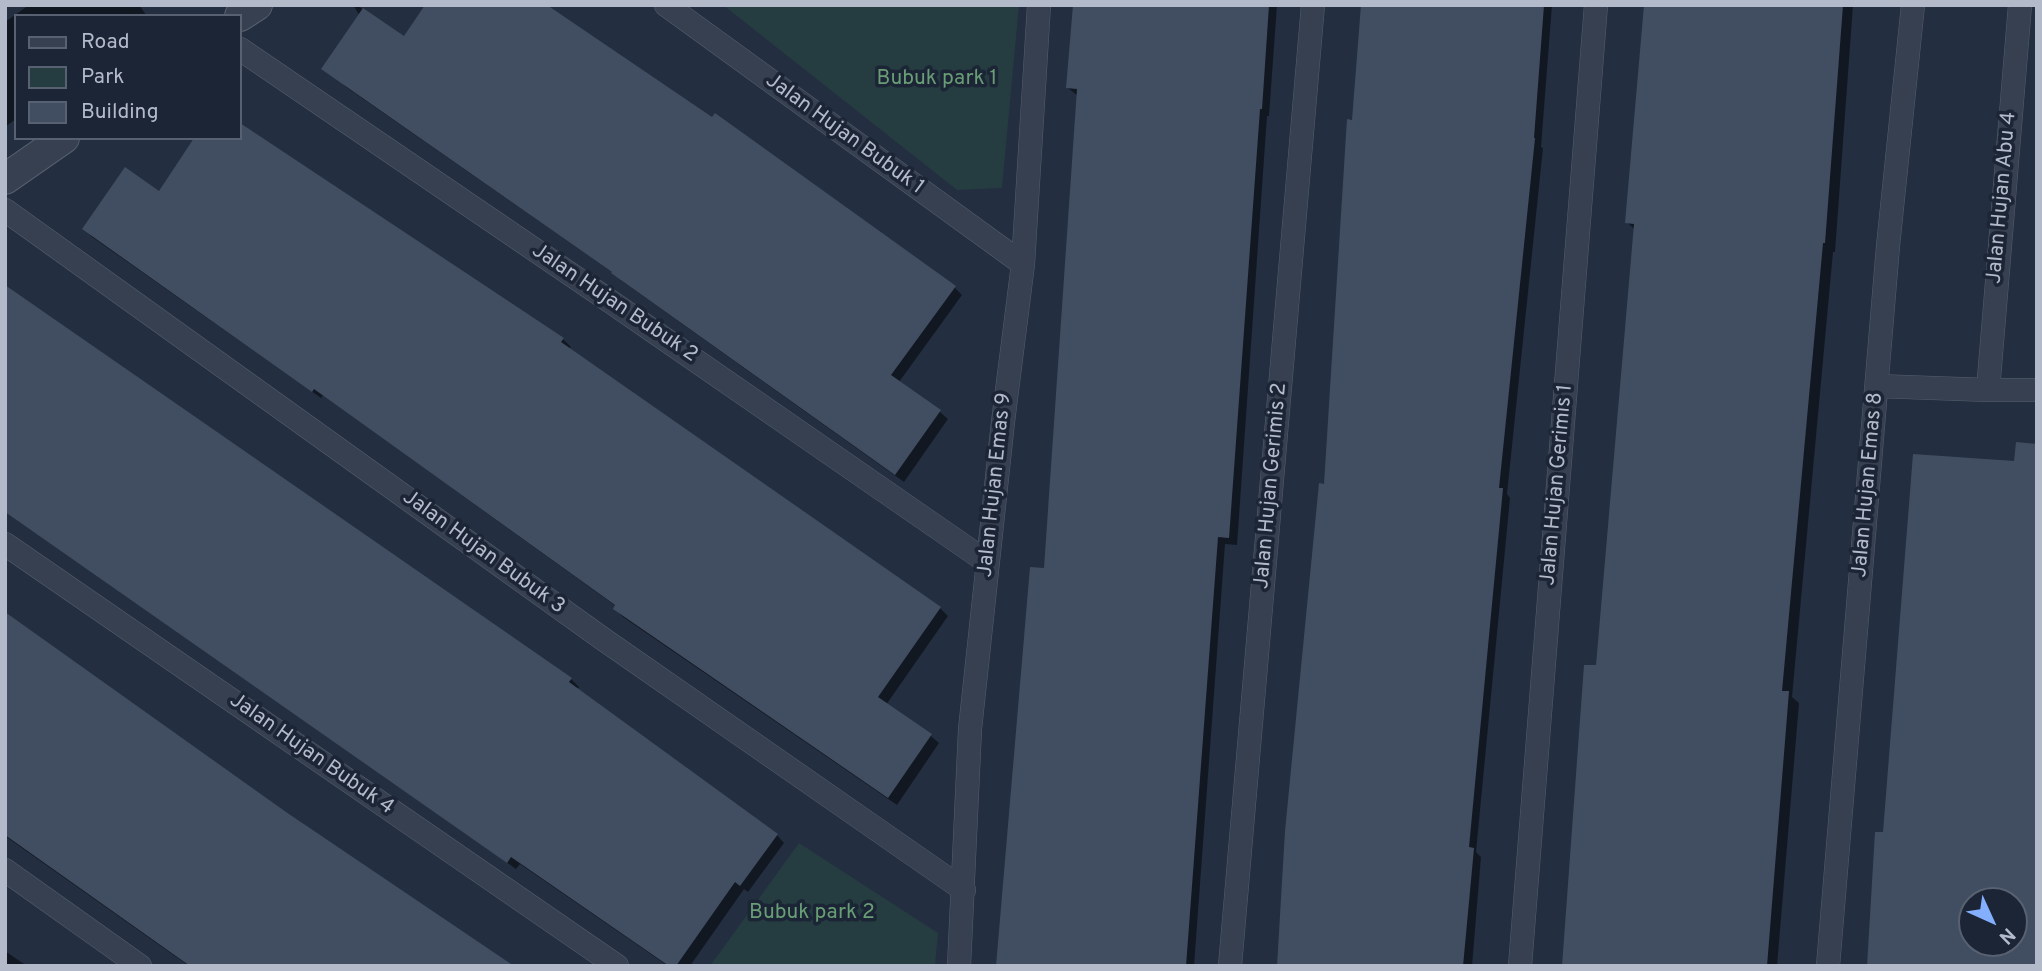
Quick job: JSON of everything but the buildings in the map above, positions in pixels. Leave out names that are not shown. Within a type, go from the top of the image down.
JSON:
[{"type":"street","points":[[242,15],[257,5]]},
{"type":"street","name":"Jalan Hujan Bubuk 1","points":[[666,5],[1023,264]]},
{"type":"street","name":"Jalan Hujan Emas 9","points":[[960,966],[970,729],[1023,264],[1039,5]]},
{"type":"street","name":"Jalan Hujan Gerimis 2","points":[[1230,966],[1313,5]]},
{"type":"street","name":"Jalan Hujan Gerimis 1","points":[[1520,966],[1596,5]]},
{"type":"street","name":"Jalan Hujan Emas 8","points":[[1828,966],[1888,246],[1913,5]]},
{"type":"street","name":"Jalan Hujan Abu 4","points":[[1988,390],[2020,5]]},
{"type":"street","name":"Jalan Hujan Bubuk 2","points":[[242,50],[987,562]]},
{"type":"street","points":[[5,179],[61,140]]},
{"type":"street","name":"Jalan Hujan Bubuk 3","points":[[5,211],[614,647],[964,890]]},
{"type":"street","points":[[1877,386],[2037,390]]},
{"type":"street","name":"Jalan Hujan Bubuk 4","points":[[5,544],[617,966]]},
{"type":"street","points":[[5,870],[140,966]]},
{"type":"green space","name":"Bubuk park 1","points":[[723,5],[1019,5],[1002,188],[957,190]]},
{"type":"green space","name":"Bubuk park 2","points":[[799,843],[938,933],[935,966],[710,966]]}]
